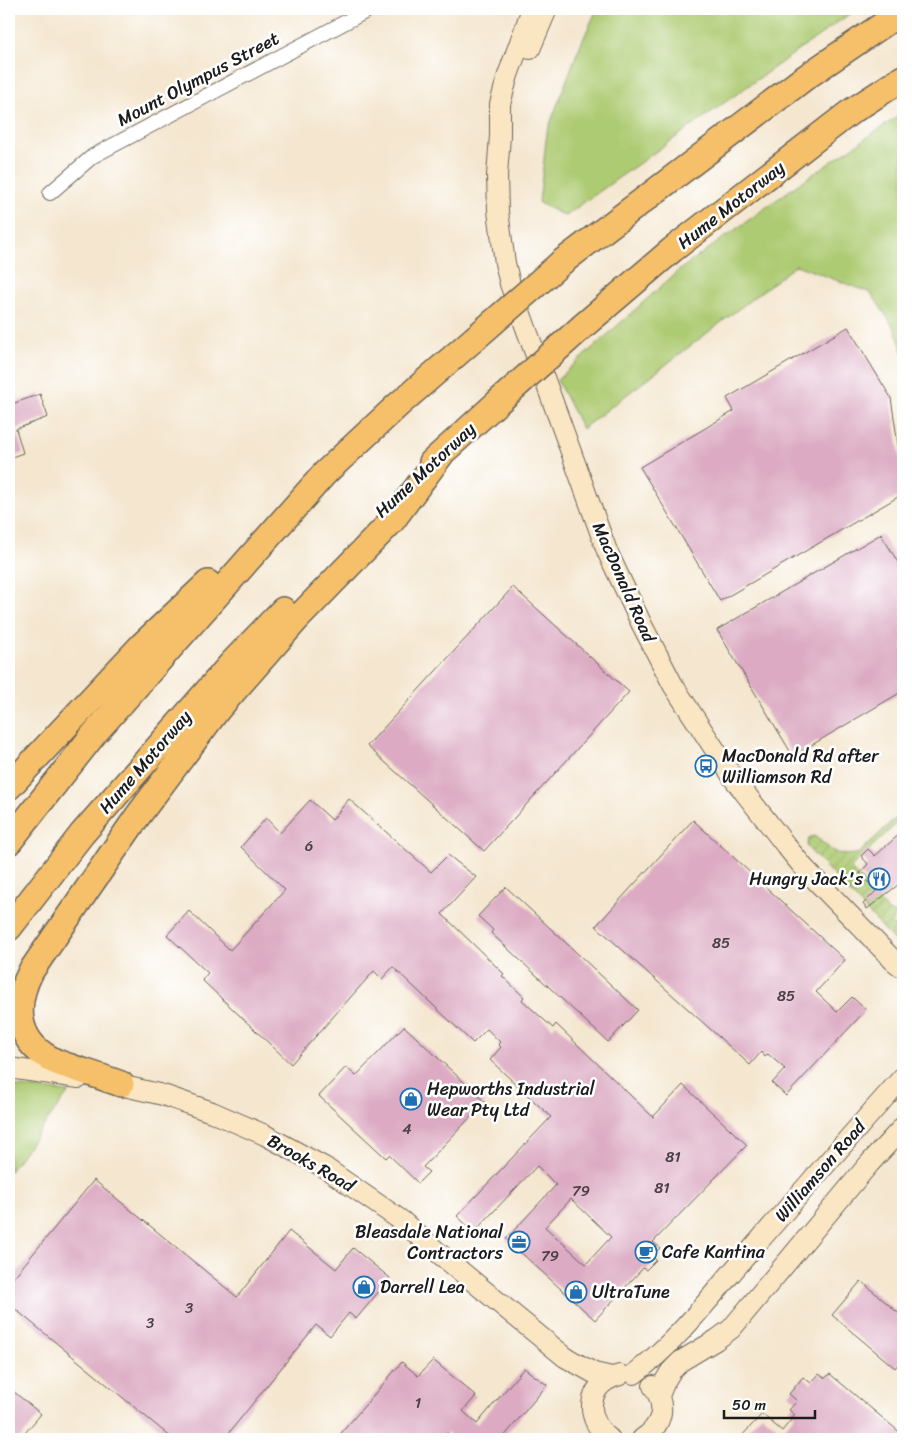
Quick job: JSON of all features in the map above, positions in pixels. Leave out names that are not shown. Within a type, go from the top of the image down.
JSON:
[{"type":"highway","points":[[9,787],[142,645],[398,405],[562,262],[803,79],[903,11]]},
{"type":"highway","name":"Hume Motorway","points":[[9,928],[82,834],[232,663],[336,556],[443,452],[583,326],[696,232],[849,113],[903,78]]},
{"type":"highway","points":[[121,1084],[55,1061],[38,1050],[29,1040],[23,1027],[20,1009],[21,994],[31,971],[136,817],[218,709],[296,620],[392,522],[443,452]]},
{"type":"highway","points":[[9,842],[94,734],[325,473]]},
{"type":"main road","name":"MacDonald Road","points":[[532,9],[508,75],[500,104],[497,175],[498,211],[505,262],[510,284],[607,551],[673,685],[734,779],[805,869],[900,969]]},
{"type":"main road","name":"MacDonald Road","points":[[500,136],[518,79],[548,9]]},
{"type":"main road","name":"Brooks Road","points":[[9,1068],[121,1084],[162,1095],[212,1112],[272,1139],[324,1167],[402,1221],[565,1357],[594,1373],[612,1377]]},
{"type":"main road","name":"Williamson Road","points":[[634,1374],[656,1358],[686,1326],[806,1186],[903,1077]]},
{"type":"main road","name":"Williamson Road","points":[[659,1396],[664,1381],[681,1360],[731,1329],[869,1164],[903,1127]]},
{"type":"main road","name":"Brooks Road","points":[[565,1357],[584,1384],[592,1403],[593,1431]]},
{"type":"main road","points":[[592,1403],[602,1383],[612,1377],[634,1374],[645,1379],[653,1386],[659,1396],[661,1411],[657,1425],[651,1433],[642,1439]]},
{"type":"main road","points":[[593,1431],[601,1432],[610,1439]]},
{"type":"street","name":"Mount Olympus Street","points":[[50,193],[94,156],[370,9]]},
{"type":"green space","points":[[597,9],[859,9],[565,216],[539,203],[547,132],[577,53]]},
{"type":"green space","points":[[903,113],[903,352],[895,329],[871,293],[796,265],[582,429],[557,380],[678,271],[797,185]]},
{"type":"green space","points":[[897,817],[900,820],[851,869],[862,880],[869,892],[888,911],[896,914],[892,923],[903,936],[903,950],[807,847],[808,840],[814,836],[829,848],[844,855],[859,853]]},
{"type":"green space","points":[[9,1086],[69,1092],[9,1172]]},
{"type":"building","points":[[848,327],[891,398],[903,478],[903,494],[720,601],[640,467],[734,411],[727,398]]},
{"type":"building","points":[[40,394],[48,417],[16,429],[23,453],[9,458],[9,405]]},
{"type":"building","points":[[881,534],[903,571],[903,691],[793,756],[717,630]]},
{"type":"building","points":[[513,587],[629,692],[484,851],[367,746]]},
{"type":"building","points":[[349,799],[431,872],[448,855],[476,877],[442,914],[504,974],[502,976],[524,997],[522,1000],[553,1028],[556,1024],[653,1117],[683,1085],[747,1145],[653,1242],[660,1248],[652,1256],[656,1260],[646,1270],[643,1268],[595,1320],[506,1239],[556,1185],[537,1166],[474,1232],[457,1216],[551,1117],[490,1060],[501,1047],[498,1044],[500,1042],[487,1029],[473,1043],[393,967],[382,979],[374,971],[291,1064],[202,980],[208,973],[167,935],[189,911],[230,950],[285,890],[241,847],[266,818],[280,833],[310,800],[332,820]],"holes":[[[571,1199],[611,1237],[586,1264],[545,1227]]]},
{"type":"building","points":[[693,820],[845,960],[816,992],[837,1012],[852,997],[866,1010],[786,1096],[772,1083],[785,1069],[768,1054],[765,1057],[761,1052],[750,1065],[596,926]]},
{"type":"building","points":[[903,831],[903,881],[867,909],[863,904],[876,891],[860,873],[868,864],[861,856],[868,849],[875,856]]},
{"type":"building","points":[[506,887],[638,1010],[608,1042],[491,933],[493,930],[478,916]]},
{"type":"building","points":[[404,1026],[485,1102],[423,1167],[429,1172],[418,1183],[389,1155],[386,1158],[319,1096],[346,1067],[356,1076]]},
{"type":"building","points":[[94,1180],[237,1297],[289,1231],[336,1269],[353,1248],[390,1278],[356,1319],[349,1313],[330,1336],[316,1325],[224,1439],[173,1439],[9,1304],[9,1283]]},
{"type":"building","points":[[861,1281],[903,1317],[903,1358],[895,1368],[832,1315]]},
{"type":"building","points":[[433,1360],[476,1396],[463,1411],[477,1424],[524,1368],[547,1385],[502,1439],[456,1439],[447,1433],[442,1439],[336,1439],[402,1362],[418,1376]]},
{"type":"building","points":[[819,1374],[825,1378],[830,1374],[903,1435],[903,1439],[739,1439],[762,1414],[782,1431],[795,1415],[789,1410],[797,1401],[789,1394],[803,1377],[811,1383]]},
{"type":"building","points":[[9,1388],[41,1414],[20,1439],[9,1439]]},
{"type":"place","name":"MacDonald Rd after Williamson Rd","points":[[706,766]]},
{"type":"place","name":"Hungry Jack's","points":[[879,879]]},
{"type":"place","name":"Hepworths Industrial Wear Pty Ltd","points":[[411,1099]]},
{"type":"place","name":"Bleasdale National Contractors","points":[[519,1242]]},
{"type":"place","name":"Cafe Kantina","points":[[646,1252]]},
{"type":"place","name":"Darrell Lea","points":[[364,1287]]},
{"type":"place","name":"UltraTune","points":[[576,1292]]}]
